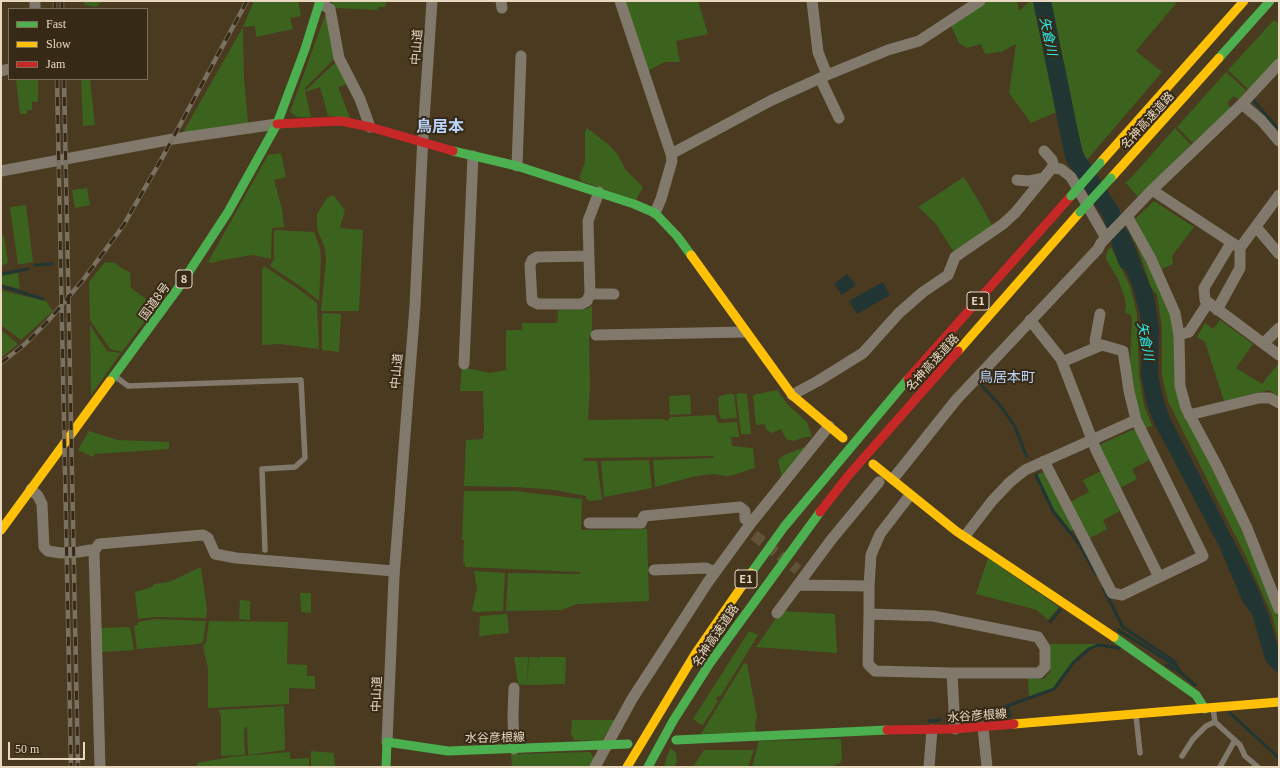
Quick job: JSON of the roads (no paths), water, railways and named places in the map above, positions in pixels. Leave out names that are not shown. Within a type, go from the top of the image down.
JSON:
[{"type":"main road","name":"名神高速道路","points":[[627,767],[695,654],[740,587],[784,527],[885,405],[1244,1]]},
{"type":"main road","name":"名神高速道路","points":[[648,767],[673,721],[710,663],[799,538],[888,429],[1080,212],[1270,1]]},
{"type":"main road","name":"国道8号","points":[[1,530],[205,250],[228,212],[277,124],[305,49],[320,2]]},
{"type":"main road","points":[[277,124],[341,121],[370,127],[422,143],[517,166],[599,192],[655,213],[677,236],[792,395],[802,406],[844,438]]},
{"type":"main road","points":[[873,464],[893,479],[910,495],[965,536],[1149,661],[1196,695],[1209,708]]},
{"type":"main road","name":"水谷彦根線","points":[[676,740],[922,728],[932,730],[955,729],[1277,702]]},
{"type":"main road","points":[[386,767],[387,742]]},
{"type":"main road","name":"水谷彦根線","points":[[387,742],[448,751],[628,744]]},
{"type":"street","name":"中山道","points":[[387,742],[394,571],[415,306],[422,143],[432,1]]},
{"type":"street","points":[[620,1],[671,154],[672,161],[661,199],[655,213]]},
{"type":"street","points":[[812,1],[818,52],[824,76],[839,118]]},
{"type":"street","points":[[671,154],[772,100],[824,76],[888,50],[919,41],[980,1]]},
{"type":"street","points":[[320,2],[330,9],[339,58],[360,99],[370,127]]},
{"type":"street","points":[[517,166],[521,56]]},
{"type":"street","points":[[893,479],[956,400],[1098,249],[1107,237],[1152,190],[1242,104],[1279,64]]},
{"type":"street","points":[[1242,104],[1252,111],[1279,141]]},
{"type":"street","points":[[1,171],[173,139],[277,124]]},
{"type":"street","points":[[1044,151],[1052,160],[1054,167]]},
{"type":"street","points":[[464,364],[473,156]]},
{"type":"street","points":[[792,395],[863,353],[899,313],[923,292],[948,275],[955,257],[1003,224],[1015,213],[1049,170],[1054,167],[1061,169],[1071,177],[1107,237]]},
{"type":"street","points":[[1017,180],[1029,181],[1044,178]]},
{"type":"street","points":[[1152,190],[1236,245],[1240,268],[1212,306],[1189,332],[1179,335]]},
{"type":"street","points":[[589,256],[537,257],[532,260],[530,265],[532,301],[538,304],[581,304],[587,301],[590,294],[589,256],[588,221],[599,192]]},
{"type":"street","points":[[1279,195],[1257,228],[1236,245],[1204,288],[1205,300],[1279,355]]},
{"type":"street","points":[[1125,218],[1146,250],[1172,306],[1179,335],[1180,386],[1190,415],[1244,522],[1279,609]]},
{"type":"street","points":[[1257,228],[1279,254]]},
{"type":"street","points":[[590,294],[614,294]]},
{"type":"street","points":[[1097,347],[1095,341],[1100,314]]},
{"type":"street","points":[[1030,320],[1062,362],[1091,440],[1159,577]]},
{"type":"street","points":[[1264,343],[1279,328]]},
{"type":"street","points":[[596,335],[745,332]]},
{"type":"street","points":[[1044,461],[1112,593],[1122,596],[1203,556],[1136,420],[1129,391],[1123,352],[1102,345],[1062,362]]},
{"type":"street","points":[[1190,415],[1259,398],[1270,398],[1279,403]]},
{"type":"street","points":[[965,536],[1010,482],[1025,470],[1136,420]]},
{"type":"street","points":[[595,767],[605,745],[632,699],[715,572],[829,426]]},
{"type":"street","points":[[777,613],[798,585],[801,572],[879,482]]},
{"type":"street","points":[[31,489],[38,496],[42,504],[44,547],[48,551],[62,553],[90,550],[94,551]]},
{"type":"street","points":[[869,614],[932,616],[1038,637],[1045,648],[1045,667],[1039,673],[952,673],[875,671],[868,664],[870,563],[874,546],[886,525],[910,495]]},
{"type":"street","points":[[589,524],[641,524],[644,516],[740,507],[745,511],[745,519],[750,529]]},
{"type":"street","points":[[100,767],[94,551],[99,544],[203,535],[208,538],[215,554],[394,571]]},
{"type":"street","points":[[654,570],[706,568],[715,572]]},
{"type":"street","points":[[798,585],[869,586]]},
{"type":"street","points":[[952,673],[955,729]]},
{"type":"street","points":[[514,688],[514,749]]},
{"type":"street","points":[[983,727],[987,767]]},
{"type":"street","points":[[929,767],[932,730]]},
{"type":"lane","points":[[114,376],[128,386],[301,380],[304,458],[295,467],[262,468],[265,550]]},
{"type":"lane","points":[[1209,708],[1215,722],[1240,745],[1245,756],[1258,767]]},
{"type":"lane","points":[[1136,715],[1140,753]]},
{"type":"lane","points":[[1182,756],[1193,739],[1206,726],[1215,722]]},
{"type":"lane","points":[[1220,767],[1235,740]]},
{"type":"water","points":[[1128,230],[1154,296],[1159,327],[1158,375],[1164,402],[1170,418],[1256,584],[1269,616],[1279,651],[1279,674],[1266,662],[1252,614],[1243,602],[1219,546],[1155,425],[1147,405],[1141,375],[1142,338],[1140,314],[1132,285],[1114,245]]},
{"type":"water","points":[[847,274],[856,285],[842,295],[834,284]]},
{"type":"water","points":[[883,282],[890,295],[857,314],[849,301]]},
{"type":"waterway","name":"矢倉川","points":[[1042,1],[1074,156],[1111,213],[1127,261]]},
{"type":"waterway","points":[[1254,98],[1253,100],[1279,130]]},
{"type":"waterway","points":[[35,265],[52,264]]},
{"type":"waterway","points":[[1,274],[28,269]]},
{"type":"waterway","points":[[1,286],[43,299]]},
{"type":"waterway","points":[[982,386],[999,404],[1014,425],[1027,457]]},
{"type":"waterway","points":[[1036,475],[1053,511],[1079,544],[1096,574]]},
{"type":"waterway","points":[[1103,588],[1123,627],[1174,661],[1180,672],[1195,685]]},
{"type":"waterway","points":[[1050,622],[1060,610]]},
{"type":"waterway","points":[[1118,630],[1178,667]]},
{"type":"waterway","points":[[965,719],[1010,716],[1007,706],[1054,689],[1073,663],[1089,649],[1098,645],[1119,648]]},
{"type":"waterway","points":[[1167,665],[1180,672]]},
{"type":"waterway","points":[[1230,713],[1279,758]]},
{"type":"waterway","points":[[929,721],[940,720]]},
{"type":"tunnel","points":[[754,535],[798,570]]},
{"type":"railway","points":[[55,1],[55,8]]},
{"type":"railway","points":[[62,1],[62,8]]},
{"type":"railway","points":[[1,363],[25,344],[48,321],[83,280],[123,226],[161,160],[247,1]]},
{"type":"railway","points":[[57,80],[71,767]]},
{"type":"railway","points":[[64,80],[78,767]]},
{"type":"district","name":"鳥居本","points":[[440,126]]},
{"type":"district","name":"鳥居本町","points":[[1007,377]]}]
